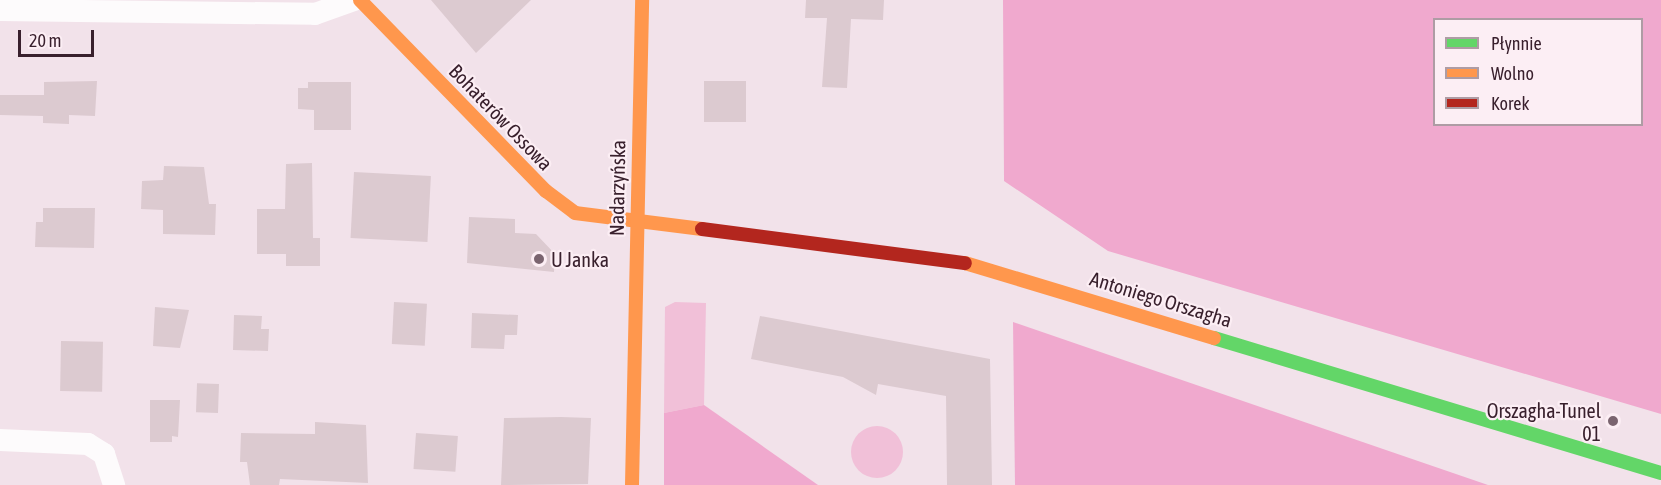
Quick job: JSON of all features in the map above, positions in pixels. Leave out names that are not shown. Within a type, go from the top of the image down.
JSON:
[{"type":"street","points":[[0,10],[315,14],[354,0]]},
{"type":"street","name":"Bohaterów Ossowa","points":[[360,0],[560,204],[591,218],[636,224]]},
{"type":"street","name":"Nadarzyńska","points":[[632,485],[642,0]]},
{"type":"street","name":"Antoniego Orszagha","points":[[636,224],[825,242],[964,263],[1661,473]]},
{"type":"street","points":[[0,440],[69,441],[104,454],[114,485]]},
{"type":"shaded area","points":[[1003,0],[1661,0],[1661,414],[1108,251],[1004,181]]},
{"type":"shaded area","points":[[675,302],[706,303],[704,405],[664,413],[665,307]]},
{"type":"shaded area","points":[[1013,322],[1488,485],[1015,485]]},
{"type":"shaded area","points":[[704,405],[818,485],[664,485],[664,413]]},
{"type":"shaded area","points":[[872,426],[882,426],[896,433],[903,452],[896,471],[882,478],[872,478],[862,474],[855,467],[851,457],[851,447],[855,437],[862,430]]},
{"type":"building","points":[[431,0],[531,0],[476,53]]},
{"type":"building","points":[[806,0],[884,0],[883,20],[851,19],[847,88],[822,87],[827,18],[805,18]]},
{"type":"building","points":[[97,81],[95,116],[69,115],[69,124],[43,123],[43,116],[0,115],[0,95],[44,95],[44,82]]},
{"type":"building","points":[[704,81],[746,81],[746,122],[704,122]]},
{"type":"building","points":[[308,82],[351,82],[351,130],[314,130],[314,110],[298,109],[298,88],[308,88]]},
{"type":"building","points":[[312,163],[313,238],[320,238],[320,266],[286,266],[286,254],[257,254],[257,209],[285,209],[286,164]]},
{"type":"building","points":[[164,166],[204,167],[209,204],[216,204],[215,235],[163,234],[163,210],[141,209],[142,181],[163,180]]},
{"type":"building","points":[[354,172],[431,176],[427,242],[351,238]]},
{"type":"building","points":[[43,208],[95,208],[94,248],[35,247],[36,222],[43,222]]},
{"type":"building","points":[[469,217],[515,219],[515,233],[536,234],[555,254],[554,272],[467,263]]},
{"type":"building","points":[[394,302],[427,304],[425,346],[392,344]]},
{"type":"building","points":[[155,307],[189,310],[180,348],[153,346]]},
{"type":"building","points":[[472,313],[518,315],[517,335],[505,335],[504,349],[471,348]]},
{"type":"building","points":[[234,315],[262,316],[261,329],[269,329],[268,351],[233,350]]},
{"type":"building","points":[[760,316],[990,359],[992,485],[947,485],[946,396],[878,384],[876,395],[843,377],[751,359]]},
{"type":"building","points":[[61,341],[103,342],[102,392],[60,391]]},
{"type":"building","points":[[197,383],[219,384],[218,413],[196,412]]},
{"type":"building","points":[[150,400],[180,400],[178,437],[172,436],[172,442],[150,442]]},
{"type":"building","points":[[504,418],[591,418],[588,484],[501,485]]},
{"type":"building","points":[[315,422],[366,425],[368,483],[280,479],[279,485],[250,485],[247,462],[240,462],[241,433],[315,434]]},
{"type":"building","points":[[416,433],[458,436],[455,472],[413,469]]},
{"type":"traffic: fast","points":[[1214,338],[1661,473]]},
{"type":"traffic: slow","points":[[360,0],[546,191],[575,213],[702,229]]},
{"type":"traffic: slow","points":[[632,485],[642,0]]},
{"type":"traffic: slow","points":[[965,263],[1214,338]]},
{"type":"traffic: jam","points":[[702,229],[965,263]]},
{"type":"place","name":"U Janka","points":[[539,259]]},
{"type":"place","name":"Orszagha-Tunel 01","points":[[1613,421]]}]
